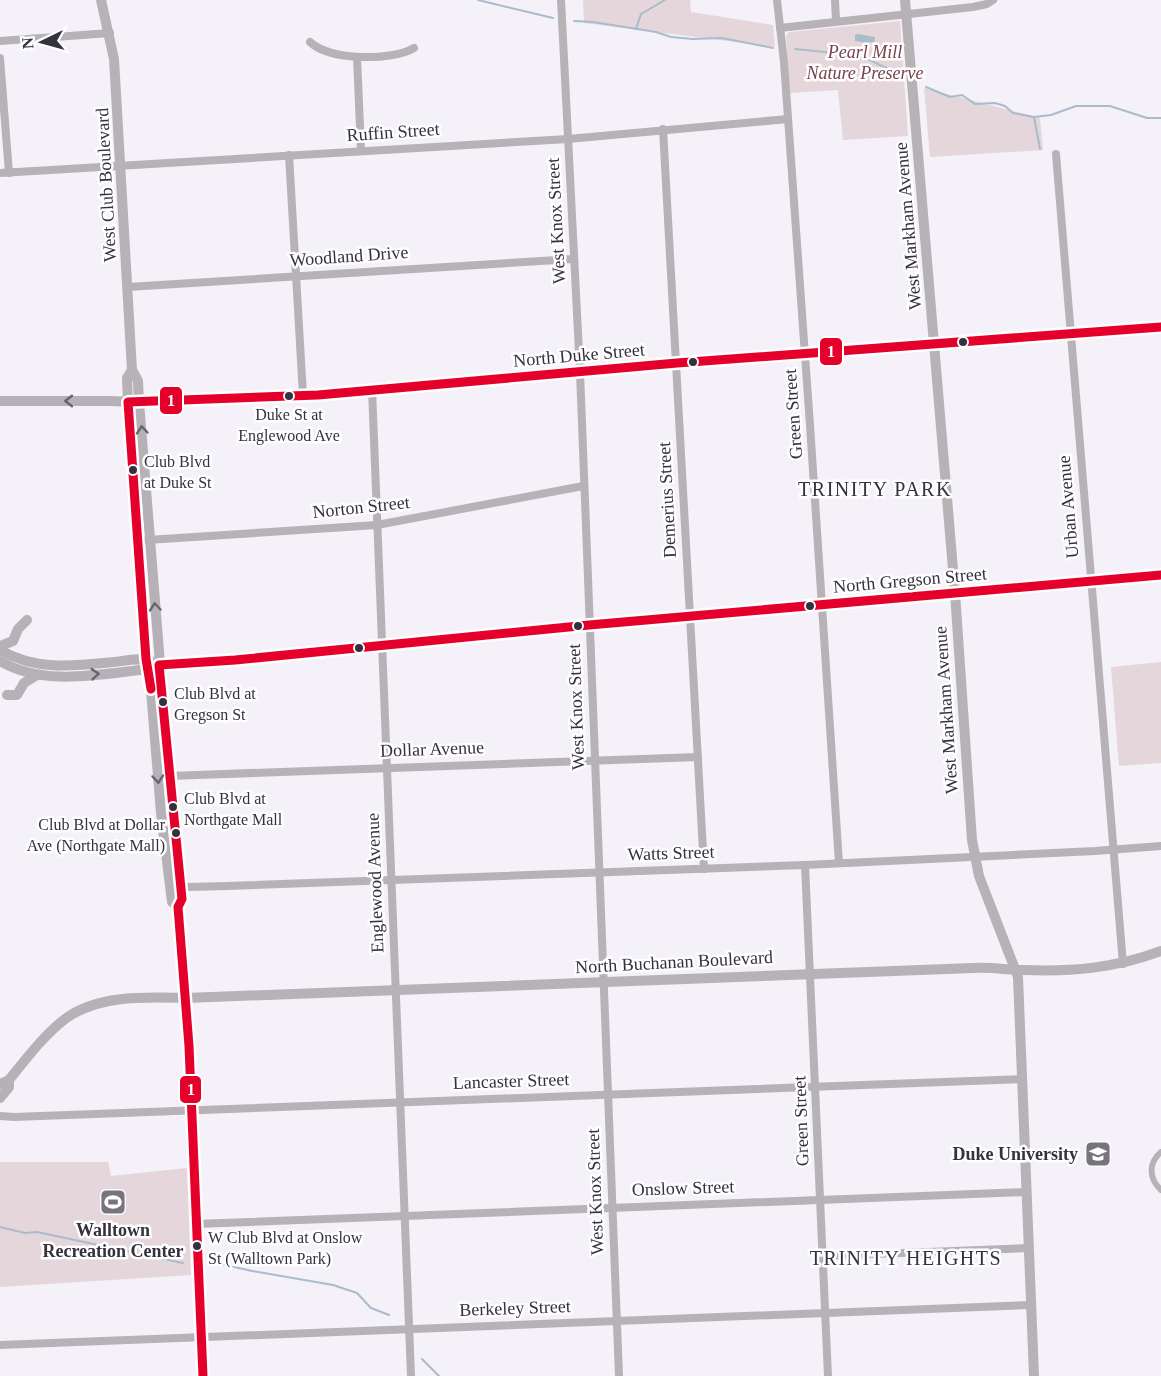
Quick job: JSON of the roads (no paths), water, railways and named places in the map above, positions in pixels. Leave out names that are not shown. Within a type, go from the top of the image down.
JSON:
[{"type":"main road","name":"North Duke Street","points":[[0,401],[133,402],[303,395],[676,363],[1161,327]]},
{"type":"main road","name":"West Club Boulevard","points":[[133,402],[166,860],[172,902],[178,907]]},
{"type":"main road","name":"North Gregson Street","points":[[0,648],[28,662],[49,666],[235,660],[589,625],[1161,575]]},
{"type":"main road","points":[[0,648],[13,641],[18,629],[27,620]]},
{"type":"main road","name":"North Gregson Street","points":[[0,661],[14,669],[37,675],[70,676],[151,664]]},
{"type":"main road","name":"West Club Boulevard","points":[[151,664],[169,776],[181,886],[182,901],[178,907],[186,998]]},
{"type":"main road","points":[[4,698],[17,695],[24,683],[37,675]]},
{"type":"main road","points":[[166,860],[172,878],[181,886]]},
{"type":"main road","points":[[0,1098],[9,1087],[4,1082],[57,1025],[80,1011],[118,1000],[186,998]]},
{"type":"street","name":"West Club Boulevard","points":[[101,0],[114,58],[132,370],[138,381],[133,402]]},
{"type":"street","name":"West Knox Street","points":[[561,0],[580,372],[619,1376]]},
{"type":"street","name":"Green Street","points":[[777,0],[788,119],[823,604],[839,863]]},
{"type":"street","points":[[835,0],[837,21]]},
{"type":"street","name":"West Markham Avenue","points":[[905,0],[955,593],[974,857],[979,876],[1017,970],[1034,1376]]},
{"type":"street","points":[[780,28],[973,7],[993,1]]},
{"type":"street","points":[[0,40],[110,33]]},
{"type":"street","points":[[310,42],[322,50],[357,57],[401,54],[414,48]]},
{"type":"street","points":[[357,57],[361,151]]},
{"type":"street","points":[[0,58],[4,173]]},
{"type":"street","name":"Ruffin Street","points":[[4,173],[568,139],[788,119]]},
{"type":"street","name":"Demerius Street","points":[[663,129],[704,869]]},
{"type":"street","name":"Urban Avenue","points":[[1056,154],[1123,964]]},
{"type":"street","points":[[289,155],[303,395]]},
{"type":"street","name":"Woodland Drive","points":[[128,286],[573,259]]},
{"type":"street","name":"Englewood Avenue","points":[[372,389],[411,1376]]},
{"type":"street","name":"Norton Street","points":[[144,540],[377,525],[583,486]]},
{"type":"street","name":"Dollar Avenue","points":[[169,776],[698,757]]},
{"type":"street","name":"Watts Street","points":[[181,886],[806,865],[1161,846]]},
{"type":"street","name":"Green Street","points":[[806,865],[828,1376]]},
{"type":"street","name":"North Buchanan Boulevard","points":[[186,998],[991,967],[1017,970],[1074,970],[1123,964],[1161,951]]},
{"type":"street","name":"West Club Boulevard","points":[[186,998],[203,1376]]},
{"type":"street","name":"Lancaster Street","points":[[0,1116],[1023,1079]]},
{"type":"street","points":[[1161,1152],[1154,1159],[1152,1173],[1153,1180],[1161,1190]]},
{"type":"street","name":"Onslow Street","points":[[196,1224],[1026,1192]]},
{"type":"street","points":[[823,1256],[1029,1248]]},
{"type":"street","name":"Berkeley Street","points":[[0,1345],[1031,1305]]},
{"type":"water","points":[[855,35],[875,37],[875,40],[866,43],[855,41]]},
{"type":"waterway","points":[[478,0],[553,18]]},
{"type":"waterway","points":[[636,29],[641,14],[665,0]]},
{"type":"waterway","points":[[574,21],[656,32],[671,37],[722,38],[773,48]]},
{"type":"waterway","points":[[795,49],[845,54],[870,60],[900,75]]},
{"type":"waterway","points":[[926,87],[950,97],[962,95],[975,104],[995,103],[1005,106],[1013,113],[1034,117],[1051,115],[1076,106],[1110,106],[1147,118],[1161,118]]},
{"type":"waterway","points":[[1034,117],[1040,149]]},
{"type":"waterway","points":[[0,1227],[25,1233],[37,1232],[183,1263]]},
{"type":"waterway","points":[[212,1262],[333,1285],[357,1293],[371,1308],[389,1315]]},
{"type":"waterway","points":[[422,1359],[439,1376]]},
{"type":"place","name":"Duke St at Englewood Ave","points":[[289,396]]},
{"type":"place","name":"Club Blvd at Duke St","points":[[133,470]]},
{"type":"place","name":"Club Blvd at Gregson St","points":[[163,702]]},
{"type":"place","name":"Club Blvd at Northgate Mall","points":[[173,807]]},
{"type":"place","name":"Club Blvd at Dollar Ave (Northgate Mall)","points":[[176,833]]},
{"type":"place","name":"Duke University","points":[[1098,1154]]},
{"type":"place","name":"Walltown Recreation Center","points":[[113,1202]]},
{"type":"place","name":"W Club Blvd at Onslow St (Walltown Park)","points":[[197,1246]]},
{"type":"district","name":"TRINITY PARK","points":[[875,489]]},
{"type":"district","name":"TRINITY HEIGHTS","points":[[906,1258]]},
{"type":"park label","name":"Pearl Mill Nature Preserve","points":[[865,62]]}]
